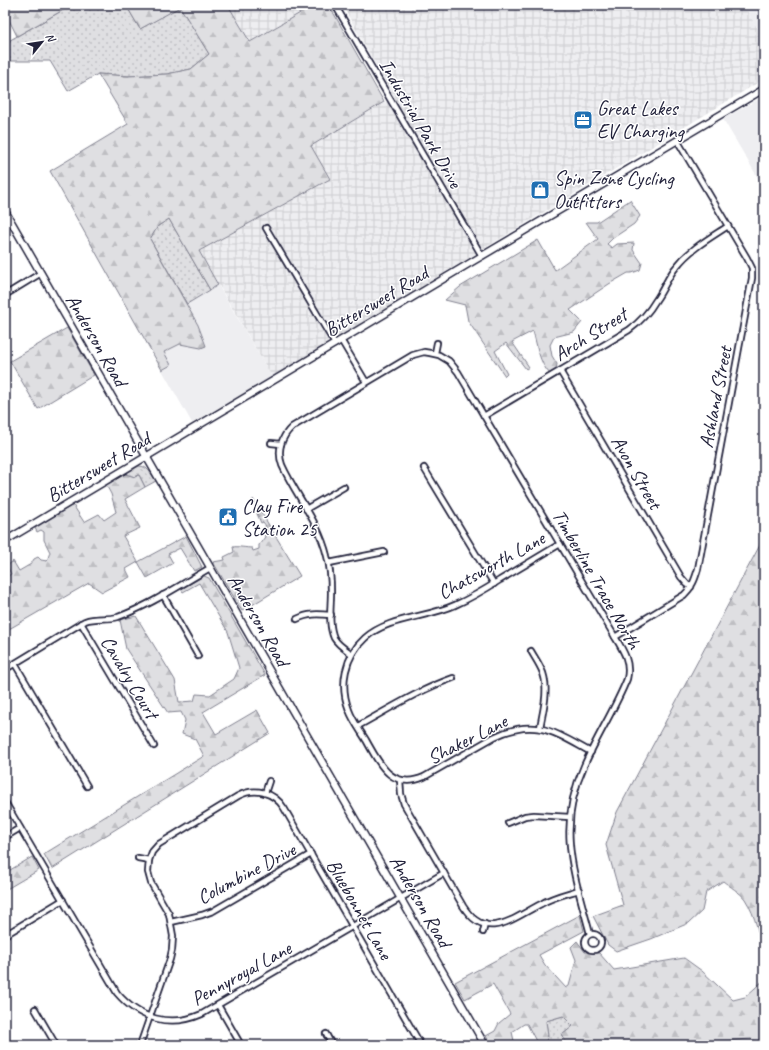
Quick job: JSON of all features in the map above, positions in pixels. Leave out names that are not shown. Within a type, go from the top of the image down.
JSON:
[{"type":"street","name":"Industrial Park Drive","points":[[335,5],[482,256]]},
{"type":"street","name":"Bittersweet Road","points":[[5,541],[764,89]]},
{"type":"street","name":"Ashland Street","points":[[615,637],[680,598],[691,587],[695,578],[698,569],[753,273],[750,263],[677,140]]},
{"type":"street","name":"Anderson Road","points":[[5,211],[485,1045]]},
{"type":"street","name":"Arch Street","points":[[484,416],[610,342],[635,325],[657,300],[673,272],[682,260],[693,250],[728,226]]},
{"type":"street","points":[[266,228],[335,344]]},
{"type":"street","points":[[5,294],[41,274]]},
{"type":"street","points":[[342,340],[366,382]]},
{"type":"street","points":[[352,654],[341,646],[334,638],[331,627],[329,563],[314,521],[282,465],[280,455],[281,444],[287,432],[296,424],[413,355],[424,352],[435,354],[437,344]]},
{"type":"street","name":"Timberline Trace North","points":[[435,354],[445,358],[453,365],[624,652],[627,660],[628,676],[584,765],[572,802],[569,832],[570,850],[574,872],[590,934]]},
{"type":"street","name":"Avon Street","points":[[560,371],[681,577],[691,587]]},
{"type":"street","points":[[271,443],[281,444]]},
{"type":"street","points":[[424,468],[494,584]]},
{"type":"street","points":[[306,508],[344,487]]},
{"type":"street","name":"Chatsworth Lane","points":[[400,780],[384,771],[347,705],[344,687],[345,673],[352,654],[363,640],[379,628],[454,606],[494,584],[560,544]]},
{"type":"street","points":[[329,563],[384,552]]},
{"type":"street","points":[[5,668],[15,664],[81,623],[93,618],[106,619],[116,617],[140,608],[210,568]]},
{"type":"street","points":[[163,595],[198,656]]},
{"type":"street","points":[[297,619],[308,615],[331,614]]},
{"type":"street","name":"Cavalry Court","points":[[81,623],[154,746]]},
{"type":"street","points":[[531,651],[540,664],[545,684],[545,698],[540,728]]},
{"type":"street","points":[[15,664],[87,786]]},
{"type":"street","points":[[358,726],[415,694],[453,678]]},
{"type":"street","name":"Shaker Lane","points":[[400,780],[414,780],[424,777],[503,733],[515,729],[540,728],[559,735],[591,752]]},
{"type":"street","points":[[400,780],[401,794],[404,804],[466,911],[476,921],[487,925],[508,922],[548,900],[579,890]]},
{"type":"street","points":[[140,1045],[172,950],[173,936],[169,914],[150,879],[148,872],[149,860],[155,848],[164,841],[238,796],[249,792],[266,793],[269,781]]},
{"type":"street","name":"Bluebonnet Lane","points":[[266,793],[278,800],[281,804],[421,1045]]},
{"type":"street","name":"Pennyroyal Lane","points":[[5,802],[117,993],[133,1008],[150,1017],[162,1020],[184,1020],[218,1005],[444,873]]},
{"type":"street","points":[[508,822],[525,816],[534,815],[570,817]]},
{"type":"street","points":[[5,837],[20,828]]},
{"type":"street","name":"Columbine Drive","points":[[171,922],[213,911],[311,854]]},
{"type":"street","points":[[138,858],[149,860]]},
{"type":"street","points":[[5,935],[63,900]]},
{"type":"street","points":[[483,932],[487,925]]},
{"type":"street","points":[[218,1005],[241,1045]]},
{"type":"street","points":[[35,1009],[56,1045]]},
{"type":"street","points":[[326,1034],[332,1045]]},
{"type":"shaded area","points":[[228,5],[314,5],[250,42]]},
{"type":"shaded area","points":[[342,5],[744,5],[764,40],[764,79],[272,377],[199,251],[330,179],[310,146],[394,97]]},
{"type":"shaded area","points":[[744,5],[764,5],[764,40]]},
{"type":"shaded area","points":[[764,96],[764,188],[723,119]]},
{"type":"shaded area","points":[[218,285],[272,377],[192,423],[162,370],[170,365],[164,352],[180,344],[201,348],[198,325],[187,304]]},
{"type":"green space","points":[[5,5],[72,5],[17,36],[5,12]]},
{"type":"green space","points":[[72,5],[126,5],[140,29],[180,6],[209,54],[191,69],[167,74],[128,76],[98,74],[68,91],[50,61],[5,61],[5,43]]},
{"type":"green space","points":[[126,5],[228,5],[250,42],[314,5],[329,5],[384,102],[311,146],[330,179],[199,251],[218,285],[210,290],[169,219],[158,226],[150,239],[198,325],[206,346],[201,348],[180,344],[164,352],[171,365],[162,370],[50,171],[128,124],[98,74],[128,76],[167,74],[191,69],[209,54],[180,7],[140,29]]},
{"type":"green space","points":[[630,200],[640,216],[634,224],[613,238],[607,244],[612,248],[617,244],[634,243],[633,250],[642,263],[640,270],[628,273],[570,310],[582,322],[574,332],[554,337],[550,345],[552,356],[557,364],[556,371],[550,374],[543,365],[533,331],[512,342],[529,367],[526,369],[506,343],[495,351],[507,374],[505,376],[468,321],[465,305],[445,300],[460,287],[538,240],[555,270],[598,239],[586,222],[597,222]]},
{"type":"green space","points":[[169,219],[210,290],[187,304],[150,239],[158,226]]},
{"type":"green space","points":[[67,328],[94,375],[38,409],[10,361]]},
{"type":"green space","points":[[139,466],[145,467],[156,481],[145,487],[139,475],[135,477],[125,474]]},
{"type":"green space","points":[[125,474],[135,477],[139,475],[145,487],[125,499],[140,528],[123,536],[138,562],[126,569],[130,577],[102,592],[89,583],[9,629],[5,629],[5,578],[11,574],[7,566],[13,561],[19,571],[31,564],[34,559],[38,557],[41,560],[47,561],[50,552],[44,540],[44,532],[41,530],[37,532],[35,528],[73,505],[84,522],[99,514],[104,520],[116,512],[111,494],[106,485]]},
{"type":"green space","points":[[253,499],[300,576],[242,611],[213,562],[225,560],[224,557],[234,552],[233,547],[252,548],[253,551],[259,549],[259,545],[265,537],[264,533],[268,530],[264,527],[266,526],[263,522],[261,523]]},
{"type":"green space","points":[[764,524],[764,957],[757,927],[749,906],[741,894],[723,881],[706,892],[702,911],[689,923],[651,939],[616,951],[608,945],[593,916],[623,905],[606,845],[617,812],[760,545]]},
{"type":"green space","points":[[186,536],[202,567],[194,571],[180,548],[168,554],[173,563],[147,578],[138,562]]},
{"type":"green space","points":[[204,576],[209,578],[265,675],[203,712],[216,734],[257,710],[270,733],[52,869],[44,854],[204,756],[195,739],[182,734],[185,720],[181,712],[168,713],[126,649],[120,620],[136,616],[175,680],[179,702],[194,701],[196,694],[210,695],[234,679],[239,668],[228,632],[199,583],[183,592],[181,589]]},
{"type":"green space","points":[[32,857],[39,870],[5,890],[5,873]]},
{"type":"green space","points":[[580,915],[584,931],[539,955],[545,965],[566,988],[569,986],[576,960],[571,947],[577,941],[585,952],[599,953],[614,970],[684,958],[702,971],[733,1000],[745,997],[764,980],[764,1001],[762,1004],[760,1017],[764,1021],[764,1045],[751,1039],[710,1042],[706,1045],[568,1045],[562,1035],[573,1026],[563,1016],[546,1021],[548,1036],[542,1044],[538,1045],[527,1024],[524,1024],[512,1032],[515,1045],[491,1045],[486,1036],[495,1031],[499,1023],[510,1014],[493,984],[465,999],[455,982]]},
{"type":"green space","points":[[563,1016],[573,1026],[562,1035],[568,1045],[540,1045],[546,1041],[548,1037],[546,1021]]},
{"type":"place","name":"Great Lakes EV Charging","points":[[583,120]]},
{"type":"place","name":"Spin Zone Cycling Outfitters","points":[[540,190]]},
{"type":"place","name":"Clay Fire Station 25","points":[[228,517]]}]
